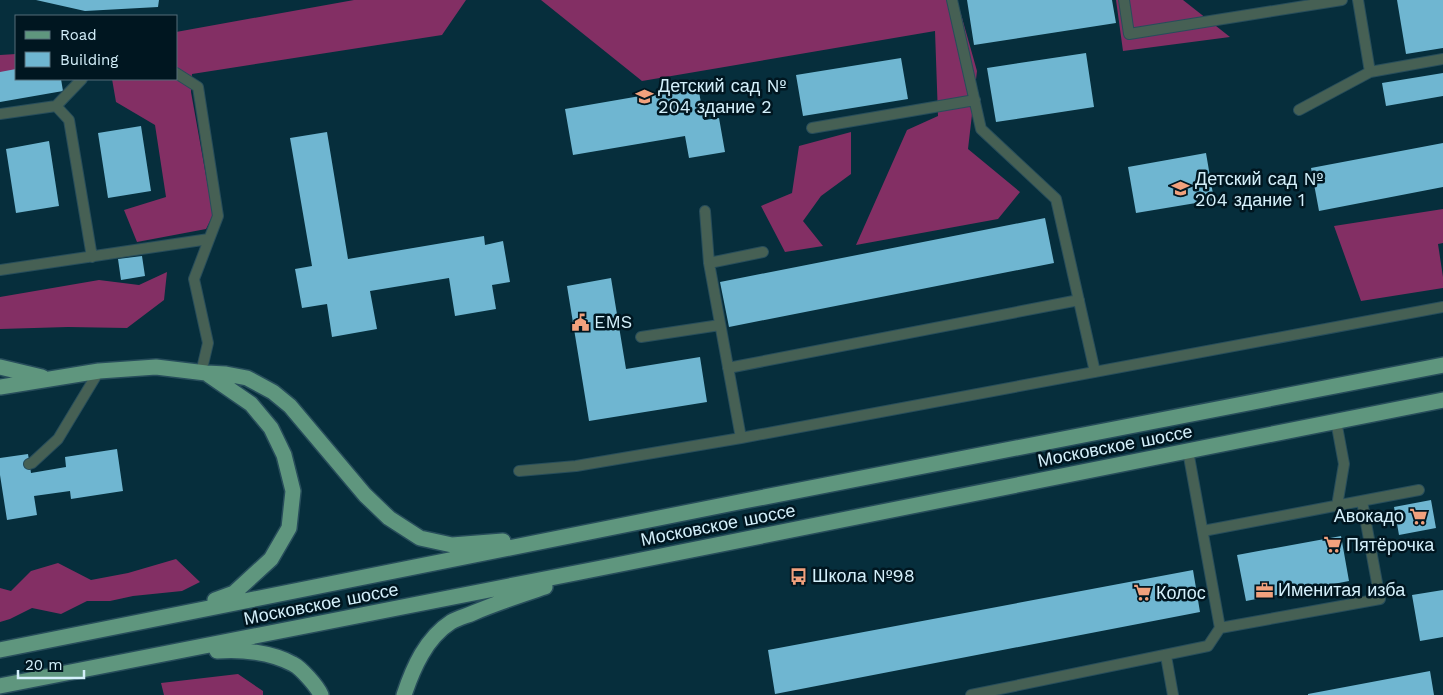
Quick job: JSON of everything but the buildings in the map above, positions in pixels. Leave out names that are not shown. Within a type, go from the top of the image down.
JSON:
[{"type":"main road","name":"Московское шоссе","points":[[0,650],[592,531],[1443,365]]},
{"type":"main road","points":[[0,367],[48,378]]},
{"type":"main road","points":[[0,387],[99,371],[156,367],[248,378],[273,392],[290,406],[365,495],[388,518],[420,538],[452,544],[592,531]]},
{"type":"main road","points":[[159,619],[234,593],[271,559],[289,528],[293,491],[284,455],[271,428],[251,404],[203,373]]},
{"type":"main road","name":"Московское шоссе","points":[[0,686],[1443,400]]},
{"type":"main road","points":[[404,695],[414,668],[424,650],[451,622],[489,606],[601,568]]},
{"type":"main road","points":[[160,654],[233,650],[268,655],[294,664],[318,689],[321,695]]},
{"type":"lane","points":[[952,0],[981,130],[1056,199],[1095,372]]},
{"type":"lane","points":[[1124,0],[1129,34],[1342,0]]},
{"type":"lane","points":[[1358,0],[1370,72]]},
{"type":"lane","points":[[1300,110],[1370,72],[1443,60]]},
{"type":"lane","points":[[178,74],[198,87],[218,216],[194,279],[208,342],[203,373]]},
{"type":"lane","points":[[0,114],[56,106],[81,80]]},
{"type":"lane","points":[[812,128],[974,100]]},
{"type":"lane","points":[[56,106],[69,120],[92,257]]},
{"type":"lane","points":[[705,211],[709,263],[741,438]]},
{"type":"lane","points":[[0,270],[209,239]]},
{"type":"lane","points":[[709,263],[763,252]]},
{"type":"lane","points":[[728,368],[1079,300]]},
{"type":"lane","points":[[520,471],[576,466],[741,438],[1443,308]]},
{"type":"lane","points":[[641,337],[720,325]]},
{"type":"lane","points":[[29,464],[58,439],[99,371]]},
{"type":"lane","points":[[1336,421],[1344,464],[1337,506]]},
{"type":"lane","points":[[971,695],[1208,646],[1220,628],[1188,451]]},
{"type":"lane","points":[[1203,531],[1419,490]]},
{"type":"lane","points":[[1220,628],[1380,599],[1362,501]]},
{"type":"lane","points":[[1166,656],[1173,695]]},
{"type":"shaded area","points":[[354,0],[466,0],[442,35],[192,74],[191,92],[213,215],[206,229],[137,242],[124,210],[166,197],[155,125],[116,102],[112,80],[178,80],[178,32]]},
{"type":"shaded area","points":[[541,0],[957,0],[977,71],[968,149],[1020,192],[998,219],[856,245],[907,130],[938,116],[935,31],[642,81]]},
{"type":"shaded area","points":[[1116,0],[1183,0],[1230,37],[1123,51]]},
{"type":"shaded area","points":[[15,54],[15,78],[0,82],[0,55]]},
{"type":"shaded area","points":[[851,132],[851,174],[821,196],[803,221],[823,246],[785,252],[761,206],[792,193],[799,146]]},
{"type":"shaded area","points":[[1443,209],[1443,243],[1438,244],[1443,288],[1361,301],[1334,226]]},
{"type":"shaded area","points":[[167,272],[164,300],[127,328],[0,329],[0,297],[99,280],[139,285]]},
{"type":"shaded area","points":[[176,559],[200,582],[182,591],[133,596],[110,601],[87,601],[61,614],[32,608],[0,622],[0,588],[11,591],[31,571],[58,563],[91,580],[128,573]]},
{"type":"shaded area","points":[[238,674],[263,691],[263,695],[164,695],[161,683]]},
{"type":"place","name":"Детский сад № 204 здание 2","points":[[644,96]]},
{"type":"place","name":"Детский сад № 204 здание 1","points":[[1181,189]]},
{"type":"place","name":"EMS","points":[[580,322]]},
{"type":"place","name":"Авокадо","points":[[1418,516]]},
{"type":"place","name":"Пятёрочка","points":[[1332,545]]},
{"type":"place","name":"Школа №98","points":[[798,576]]},
{"type":"place","name":"Именитая изба","points":[[1264,590]]},
{"type":"place","name":"Колос","points":[[1142,593]]}]
